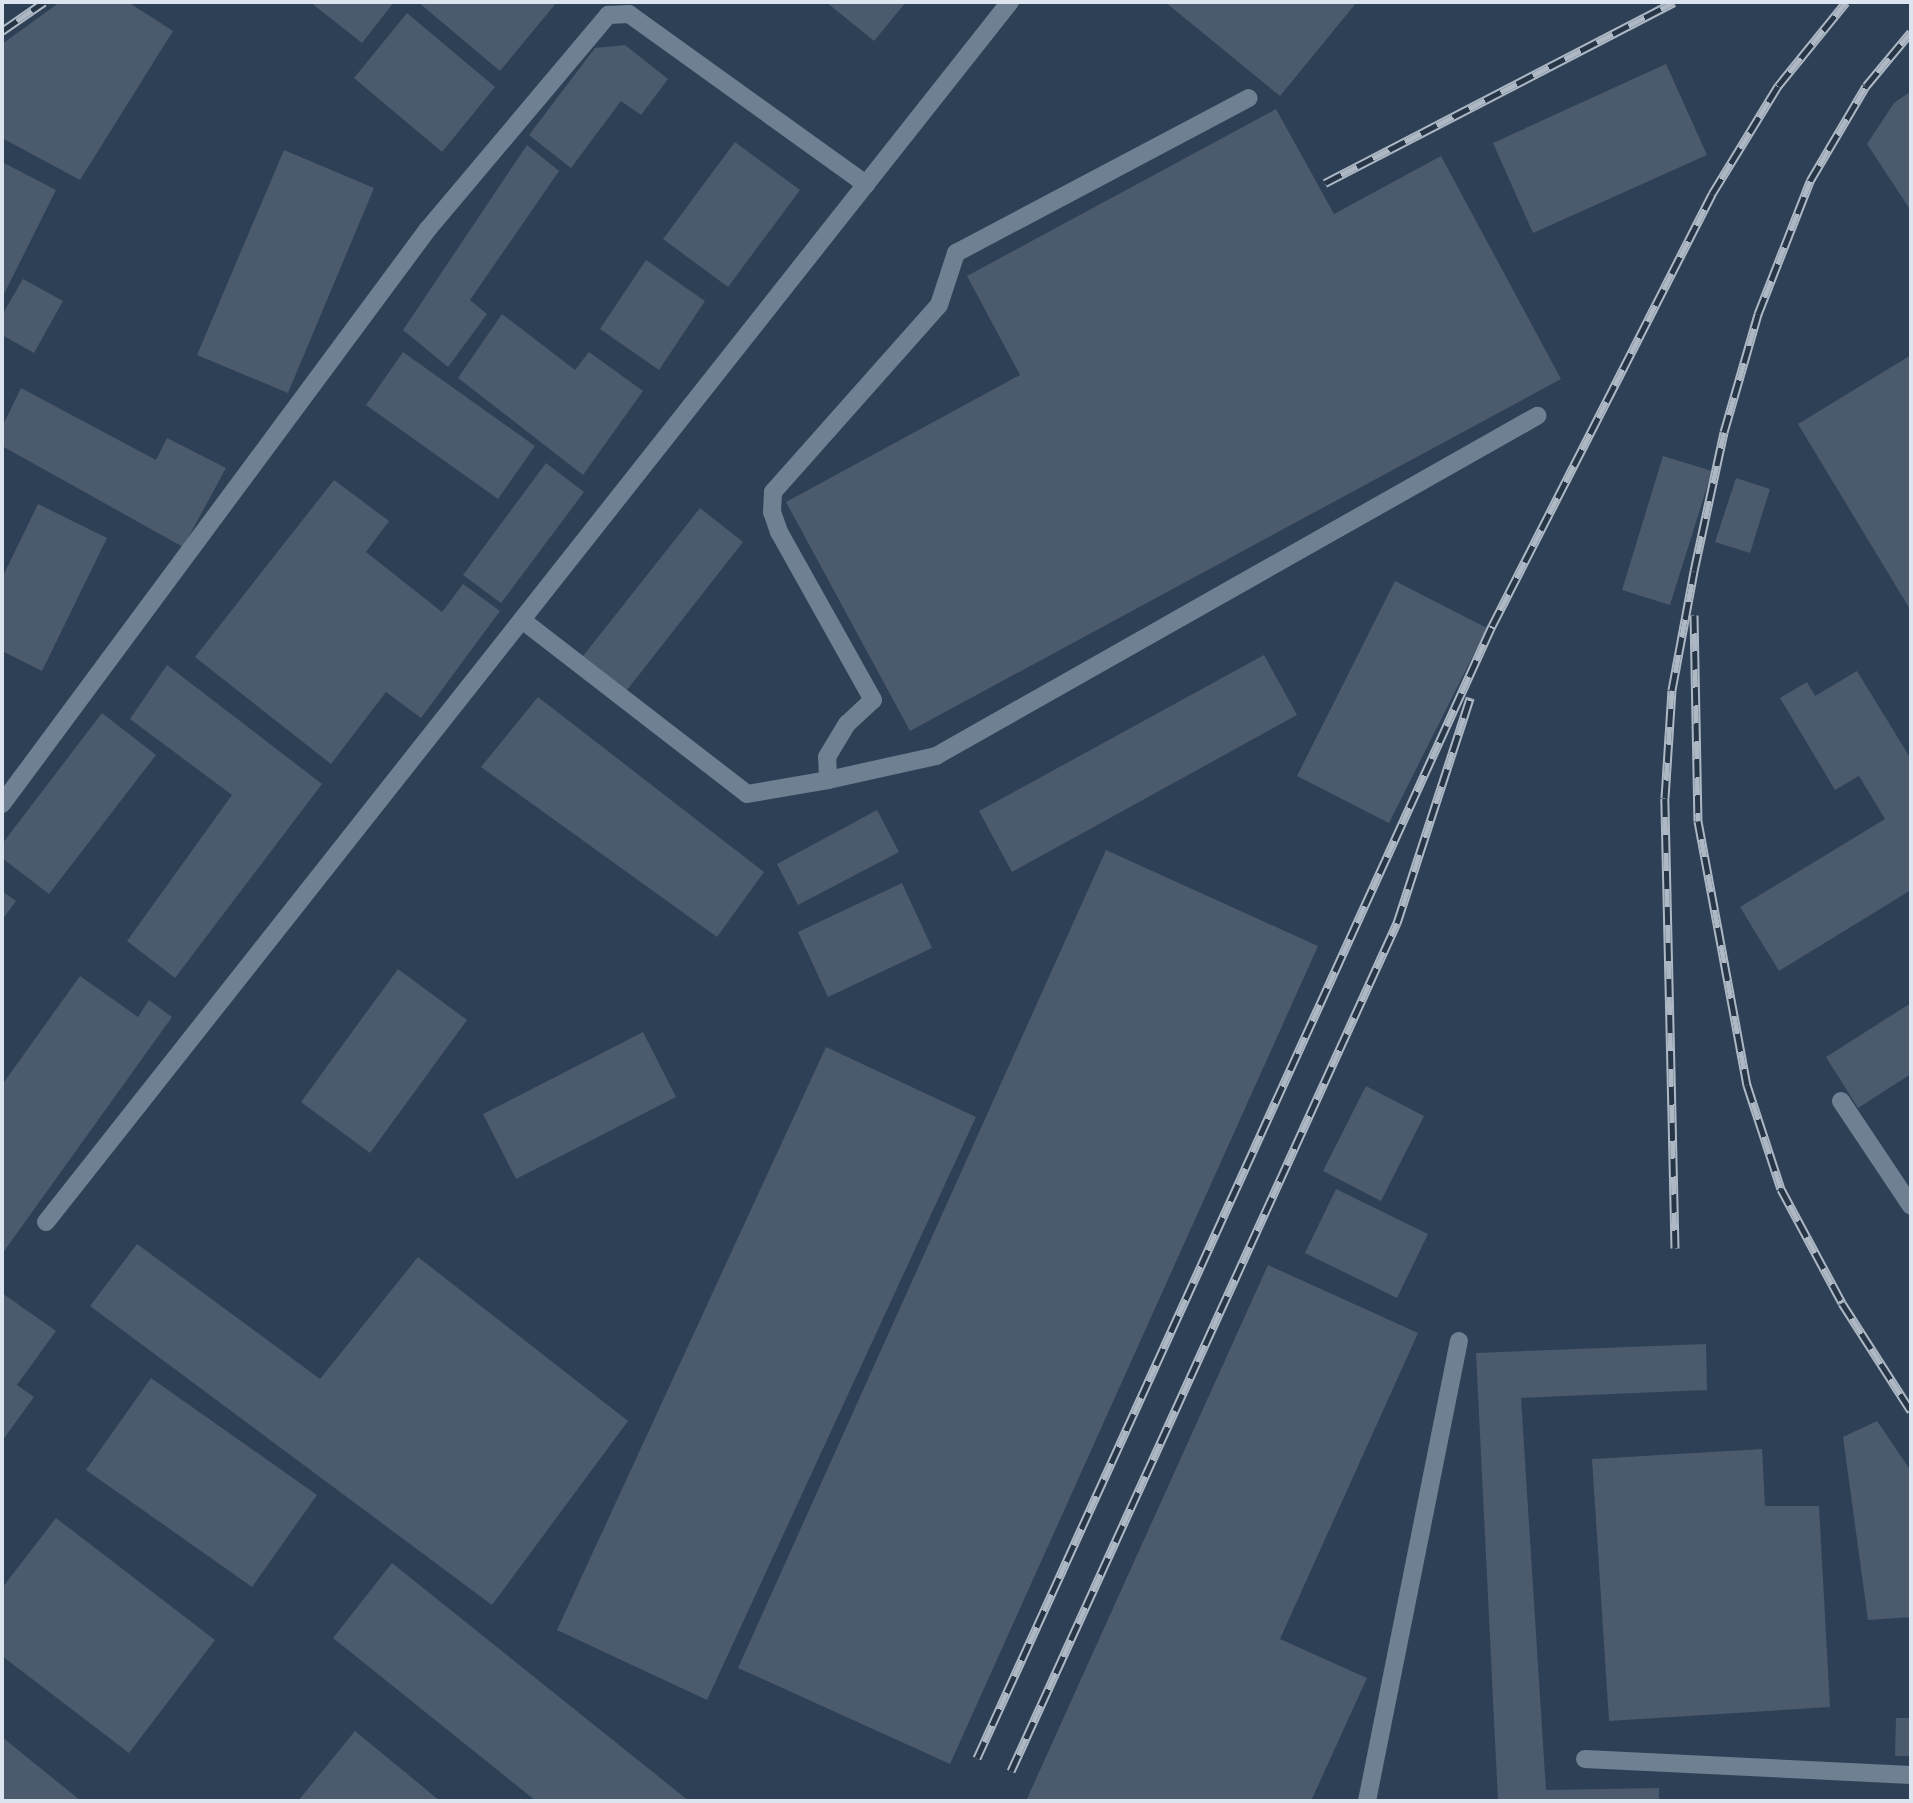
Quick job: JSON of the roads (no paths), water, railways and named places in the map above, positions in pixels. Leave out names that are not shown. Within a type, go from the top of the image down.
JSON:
[{"type":"lane","points":[[46,1222],[1010,2]]},
{"type":"lane","points":[[2,804],[428,229],[608,15],[629,14],[866,184]]},
{"type":"lane","points":[[828,780],[827,757],[847,724],[873,700],[779,532],[772,512],[773,492],[939,305],[956,253],[1249,98]]},
{"type":"lane","points":[[522,620],[747,794],[828,780],[936,756],[1537,416]]},
{"type":"lane","points":[[1841,1101],[1911,1206]]},
{"type":"lane","points":[[1367,1801],[1459,1341]]},
{"type":"lane","points":[[1585,1759],[1911,1775]]},
{"type":"railway","points":[[2,31],[44,2]]},
{"type":"railway","points":[[1325,183],[1674,2]]},
{"type":"railway","points":[[977,1758],[1492,626],[1712,194],[1778,86],[1846,2]]},
{"type":"railway","points":[[1675,1248],[1665,798],[1672,690],[1694,571],[1724,432],[1758,314],[1810,181],[1866,86],[1911,32]]},
{"type":"railway","points":[[1694,615],[1698,821],[1747,1085],[1781,1189],[1842,1303],[1911,1411]]},
{"type":"railway","points":[[1011,1771],[1397,923],[1470,698]]}]
